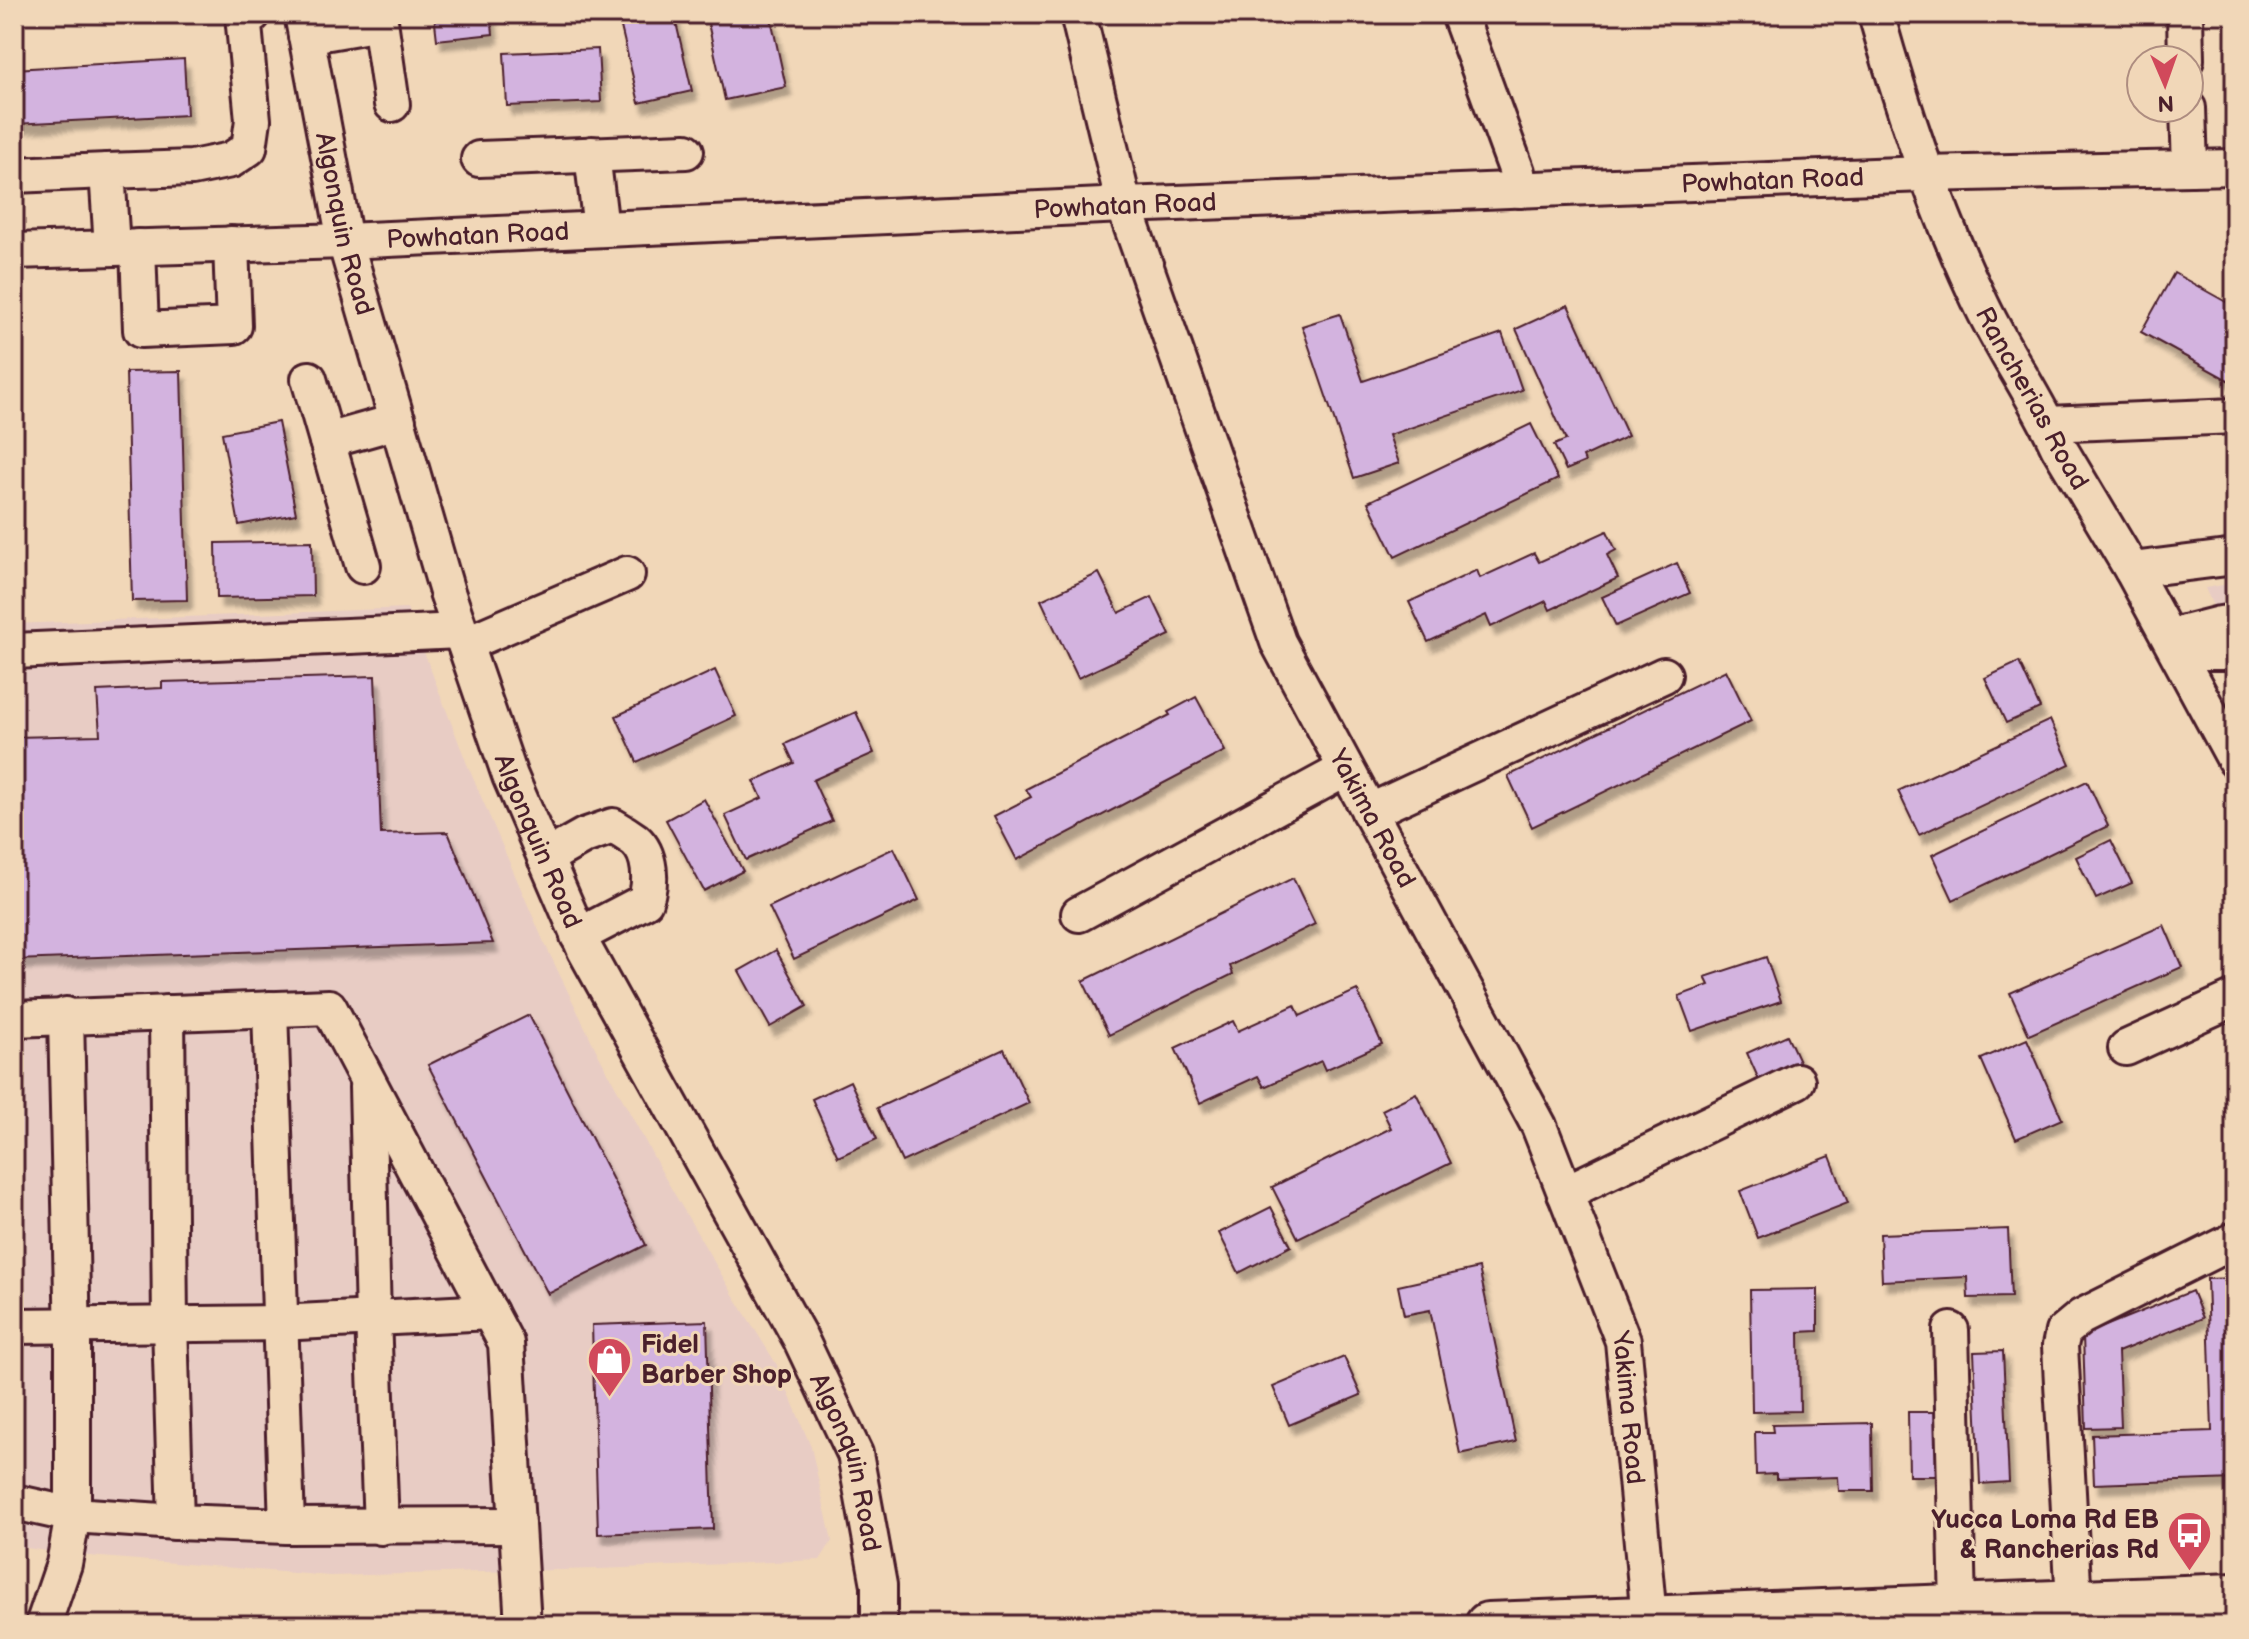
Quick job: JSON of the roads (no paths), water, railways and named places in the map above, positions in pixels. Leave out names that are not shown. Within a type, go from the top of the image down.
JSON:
[{"type":"main road","points":[[1488,1625],[1649,1618],[1968,1612],[2074,1602],[2235,1596]]},
{"type":"street","points":[[14,175],[192,168],[231,160],[249,148],[253,120],[243,15],[253,14]]},
{"type":"street","name":"Yakima Road","points":[[1078,14],[1124,205],[1278,642],[1539,1126],[1623,1341],[1649,1618]]},
{"type":"street","points":[[1459,14],[1517,172],[1520,190]]},
{"type":"street","name":"Rancherias Road","points":[[1876,14],[1925,174],[1983,307],[2235,760]]},
{"type":"street","points":[[2185,14],[2186,44]]},
{"type":"street","points":[[304,25],[379,18],[392,104]]},
{"type":"street","name":"Algonquin Road","points":[[304,25],[345,241],[463,638],[510,776],[578,936],[800,1338],[855,1454],[879,1585],[879,1625]]},
{"type":"street","points":[[2189,124],[2190,168]]},
{"type":"street","points":[[479,159],[686,151]]},
{"type":"street","points":[[592,154],[601,229]]},
{"type":"street","name":"Powhatan Road","points":[[14,251],[345,241],[1124,205],[1925,174],[2235,167]]},
{"type":"street","points":[[107,171],[141,330],[234,326],[231,244]]},
{"type":"street","points":[[309,379],[363,566]]},
{"type":"street","points":[[2048,424],[2235,416]]},
{"type":"street","points":[[327,441],[398,421]]},
{"type":"street","points":[[2132,570],[2235,557]]},
{"type":"street","points":[[14,651],[463,638],[627,574]]},
{"type":"street","points":[[2173,645],[2220,624],[2235,622]]},
{"type":"street","points":[[2173,645],[2235,652]]},
{"type":"street","points":[[1369,812],[1664,675]]},
{"type":"street","points":[[1079,914],[1346,769]]},
{"type":"street","points":[[545,858],[584,836],[613,826],[638,842],[649,868],[649,891],[645,901],[578,936]]},
{"type":"street","points":[[2126,1048],[2235,998]]},
{"type":"street","points":[[14,1019],[329,1007],[506,1343],[523,1625]]},
{"type":"street","points":[[270,1009],[287,1526]]},
{"type":"street","points":[[167,1013],[170,1324],[176,1522]]},
{"type":"street","points":[[43,1625],[64,1564],[73,1515],[73,1326],[66,1015]]},
{"type":"street","points":[[367,1080],[381,1527]]},
{"type":"street","points":[[1565,1193],[1797,1081]]},
{"type":"street","points":[[2074,1602],[2060,1346],[2063,1332],[2081,1317],[2235,1240]]},
{"type":"street","points":[[14,1326],[279,1323],[490,1312]]},
{"type":"street","points":[[1951,1330],[1968,1612]]},
{"type":"street","points":[[14,1502],[73,1515],[176,1522],[381,1527],[517,1525]]},
{"type":"place","name":"Fidel Barber Shop","points":[[610,1398]]},
{"type":"place","name":"Yucca Loma Rd EB & Rancherias Rd","points":[[2190,1573]]}]
